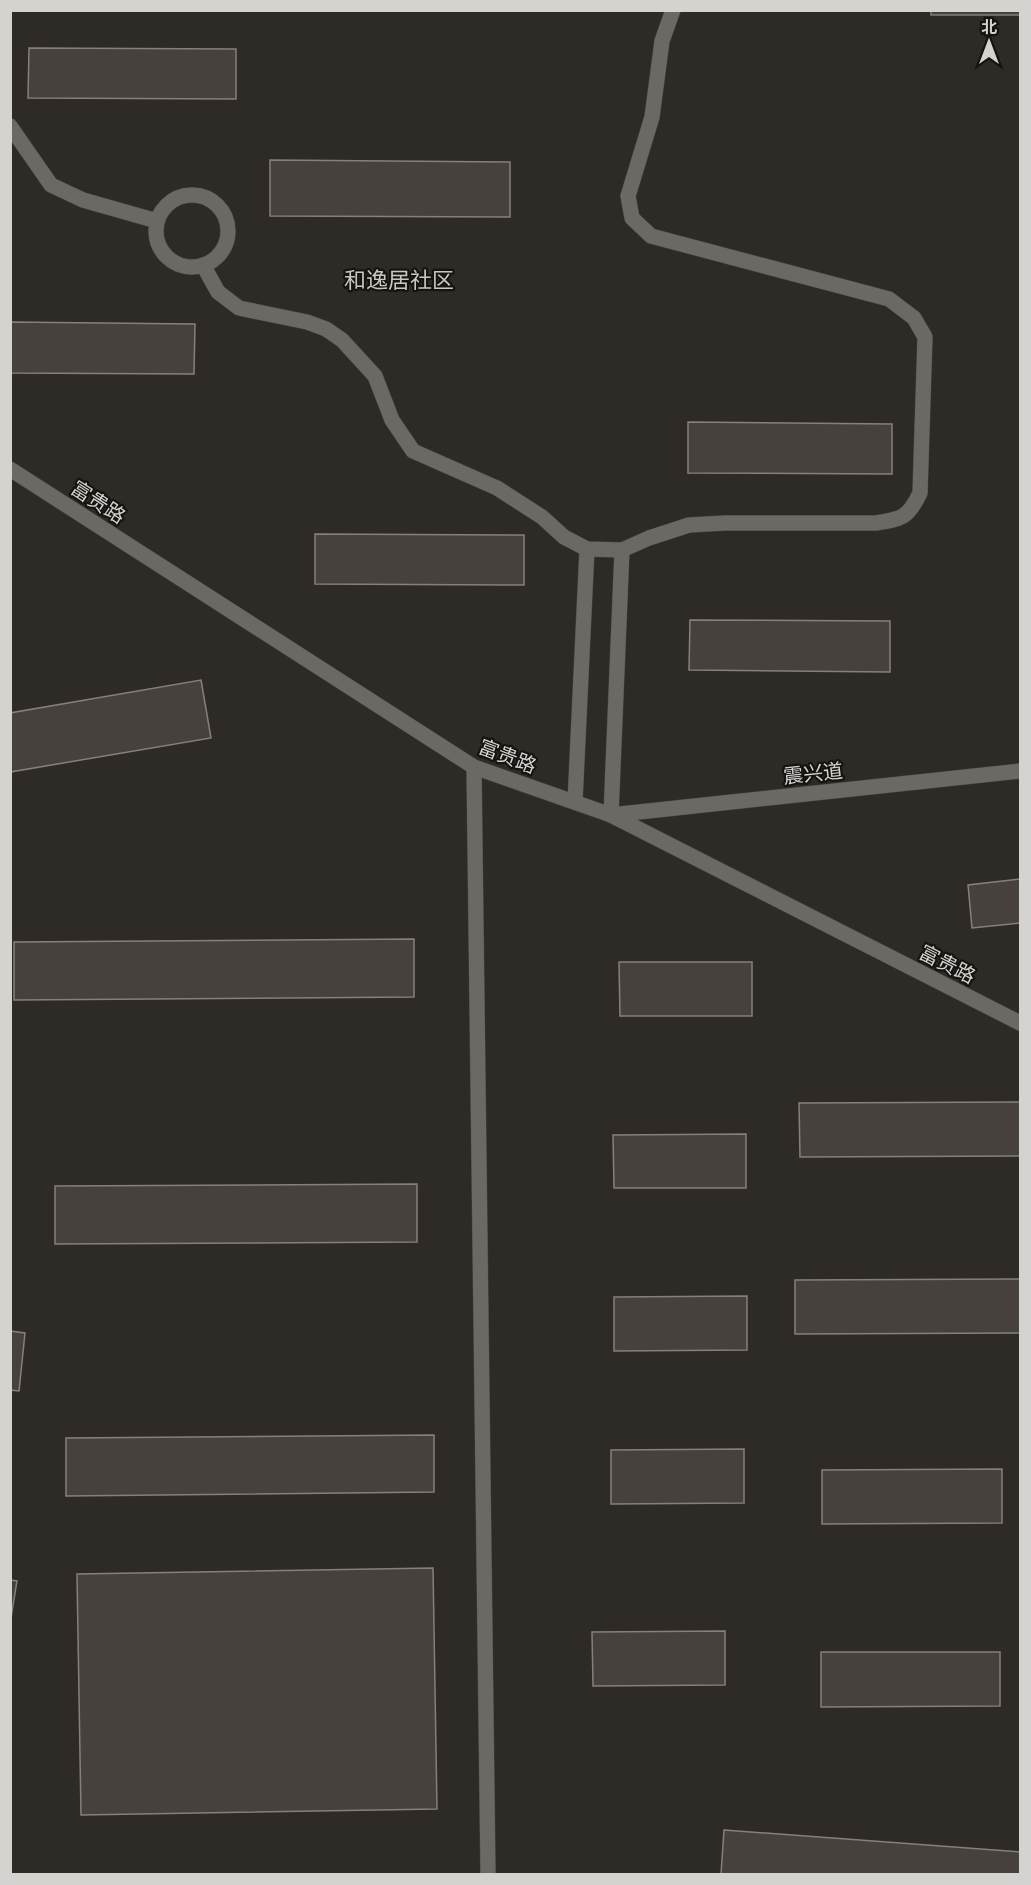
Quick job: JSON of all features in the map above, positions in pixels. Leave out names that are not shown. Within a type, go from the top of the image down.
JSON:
[{"type":"street","points":[[203,265],[218,292],[239,308],[308,322],[326,329],[342,340],[375,376],[392,420],[413,451],[497,488],[543,518],[564,537],[587,549],[622,550],[649,538],[689,525],[876,523],[896,520],[912,511],[920,493],[925,337],[914,318],[889,299],[651,237],[632,218],[628,196],[652,117],[662,41],[673,10]]},
{"type":"street","points":[[10,126],[51,185],[83,200],[157,221]]},
{"type":"street","points":[[183,196],[201,198],[218,206],[224,215],[227,237],[224,248],[217,257],[203,265],[186,267],[175,263],[165,256],[158,246],[157,221],[162,210],[171,202],[183,196]]},
{"type":"street","name":"富贵路","points":[[10,469],[474,767],[610,815],[1020,1023]]},
{"type":"street","points":[[575,802],[587,549]]},
{"type":"street","points":[[610,815],[622,550]]},
{"type":"street","points":[[474,767],[488,1875]]},
{"type":"street","name":"震兴道","points":[[610,815],[1020,771]]},
{"type":"building","points":[[931,10],[1020,10],[1020,15],[931,15]]},
{"type":"building","points":[[29,48],[236,49],[236,99],[28,98]]},
{"type":"building","points":[[270,160],[510,162],[510,217],[270,216]]},
{"type":"building","points":[[10,322],[195,324],[194,374],[10,373]]},
{"type":"building","points":[[688,422],[892,424],[892,474],[688,473]]},
{"type":"building","points":[[315,534],[524,535],[524,585],[315,584]]},
{"type":"building","points":[[690,620],[890,621],[890,672],[689,670]]},
{"type":"building","points":[[201,680],[211,738],[10,772],[10,713]]},
{"type":"building","points":[[1020,879],[1020,923],[972,928],[968,885]]},
{"type":"building","points":[[414,939],[414,997],[14,1000],[14,942]]},
{"type":"building","points":[[619,962],[752,962],[752,1016],[620,1016]]},
{"type":"building","points":[[1020,1102],[1020,1156],[800,1157],[799,1103]]},
{"type":"building","points":[[746,1134],[746,1188],[614,1188],[613,1135]]},
{"type":"building","points":[[417,1184],[417,1242],[55,1244],[55,1186]]},
{"type":"building","points":[[1020,1279],[1020,1333],[795,1334],[795,1280]]},
{"type":"building","points":[[747,1296],[747,1350],[614,1351],[614,1297]]},
{"type":"building","points":[[10,1331],[25,1333],[19,1391],[10,1390]]},
{"type":"building","points":[[434,1435],[434,1492],[66,1496],[66,1438]]},
{"type":"building","points":[[744,1449],[744,1503],[611,1504],[611,1450]]},
{"type":"building","points":[[1002,1469],[1002,1523],[822,1524],[822,1470]]},
{"type":"building","points":[[433,1568],[437,1809],[81,1815],[77,1574]]},
{"type":"building","points":[[10,1580],[17,1581],[10,1624]]},
{"type":"building","points":[[725,1631],[725,1685],[593,1686],[592,1632]]},
{"type":"building","points":[[821,1652],[1000,1652],[1000,1706],[821,1707]]},
{"type":"building","points":[[724,1830],[1020,1852],[1020,1874],[721,1874]]},
{"type":"district","name":"和逸居社区","points":[[399,279]]}]
